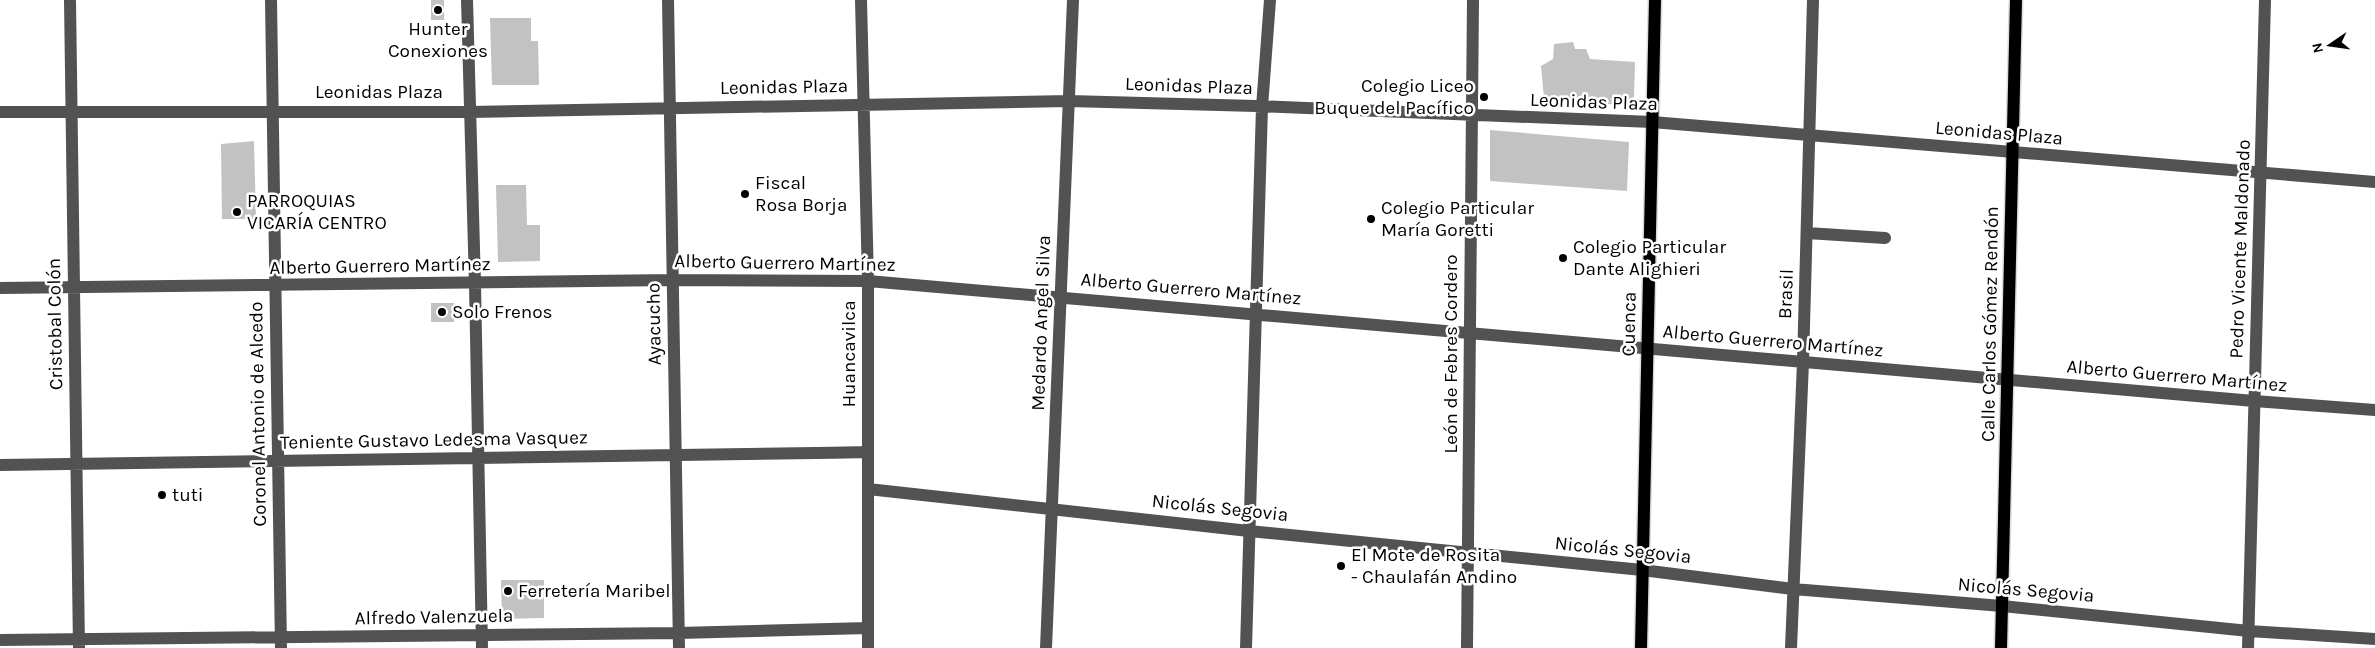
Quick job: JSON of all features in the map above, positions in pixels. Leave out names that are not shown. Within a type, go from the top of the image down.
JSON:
[{"type":"main road","name":"Cuenca","points":[[1640,648],[1655,0]]},
{"type":"main road","name":"Calle Carlos Gómez Rendón","points":[[2001,648],[2016,0]]},
{"type":"street","name":"Cristobal Colón","points":[[70,0],[79,644]]},
{"type":"street","name":"Coronel Antonio de Alcedo","points":[[271,0],[281,643]]},
{"type":"street","points":[[467,0],[476,284],[482,642]]},
{"type":"street","name":"Ayacucho","points":[[668,0],[680,648]]},
{"type":"street","name":"Huancavilca","points":[[861,0],[868,281],[868,648]]},
{"type":"street","name":"Medardo Angel Silva","points":[[1046,648],[1073,0]]},
{"type":"street","points":[[1246,648],[1258,314],[1262,106],[1270,0]]},
{"type":"street","name":"León de Febres Cordero","points":[[1467,648],[1470,552],[1470,116],[1473,0]]},
{"type":"street","name":"Brasil","points":[[1791,648],[1803,362],[1813,0]]},
{"type":"street","name":"Pedro Vicente Maldonado","points":[[2248,648],[2265,0]]},
{"type":"street","name":"Leonidas Plaza","points":[[0,112],[273,110],[470,112],[1069,101],[1262,106],[1652,122],[2375,182]]},
{"type":"street","points":[[1807,233],[1885,238]]},
{"type":"street","name":"Alberto Guerrero Martínez","points":[[0,288],[476,284],[672,280],[868,281],[2375,410]]},
{"type":"street","name":"Teniente Gustavo Ledesma Vasquez","points":[[0,466],[277,461],[479,460],[868,452]]},
{"type":"street","name":"Nicolás Segovia","points":[[868,488],[1249,531],[1642,570],[1793,589],[2002,606],[2248,631],[2375,639]]},
{"type":"street","name":"Alfredo Valenzuela","points":[[0,640],[79,644],[482,642],[679,633],[868,628]]},
{"type":"building","name":"Hunter Conexiones","points":[[431,0],[444,0],[444,20],[431,20]]},
{"type":"building","points":[[490,18],[531,18],[531,41],[538,41],[539,85],[492,85]]},
{"type":"building","points":[[1573,42],[1575,49],[1586,49],[1590,59],[1635,62],[1634,97],[1619,105],[1544,98],[1541,66],[1553,59],[1554,44]]},
{"type":"building","points":[[1490,130],[1629,142],[1627,191],[1490,181]]},
{"type":"building","points":[[254,141],[256,219],[222,219],[221,144]]},
{"type":"building","points":[[496,185],[526,185],[527,225],[540,225],[540,261],[498,262]]},
{"type":"building","name":"Solo Frenos","points":[[431,303],[454,303],[454,322],[431,322]]},
{"type":"building","points":[[501,580],[544,580],[544,618],[502,619]]},
{"type":"place","name":"Hunter Conexiones","points":[[438,10]]},
{"type":"place","name":"Colegio Liceo Buque del Pacífico","points":[[1484,97]]},
{"type":"place","name":"Fiscal Rosa Borja","points":[[745,194]]},
{"type":"place","name":"PARROQUIAS VICARÍA CENTRO","points":[[237,212]]},
{"type":"place","name":"Colegio Particular María Goretti","points":[[1371,219]]},
{"type":"place","name":"Colegio Particular Dante Alighieri","points":[[1563,258]]},
{"type":"place","name":"Solo Frenos","points":[[442,312]]},
{"type":"place","name":"tuti","points":[[162,495]]},
{"type":"place","name":"El Mote de Rosita - Chaulafán Andino","points":[[1341,566]]},
{"type":"place","name":"Ferretería Maribel","points":[[508,591]]}]
